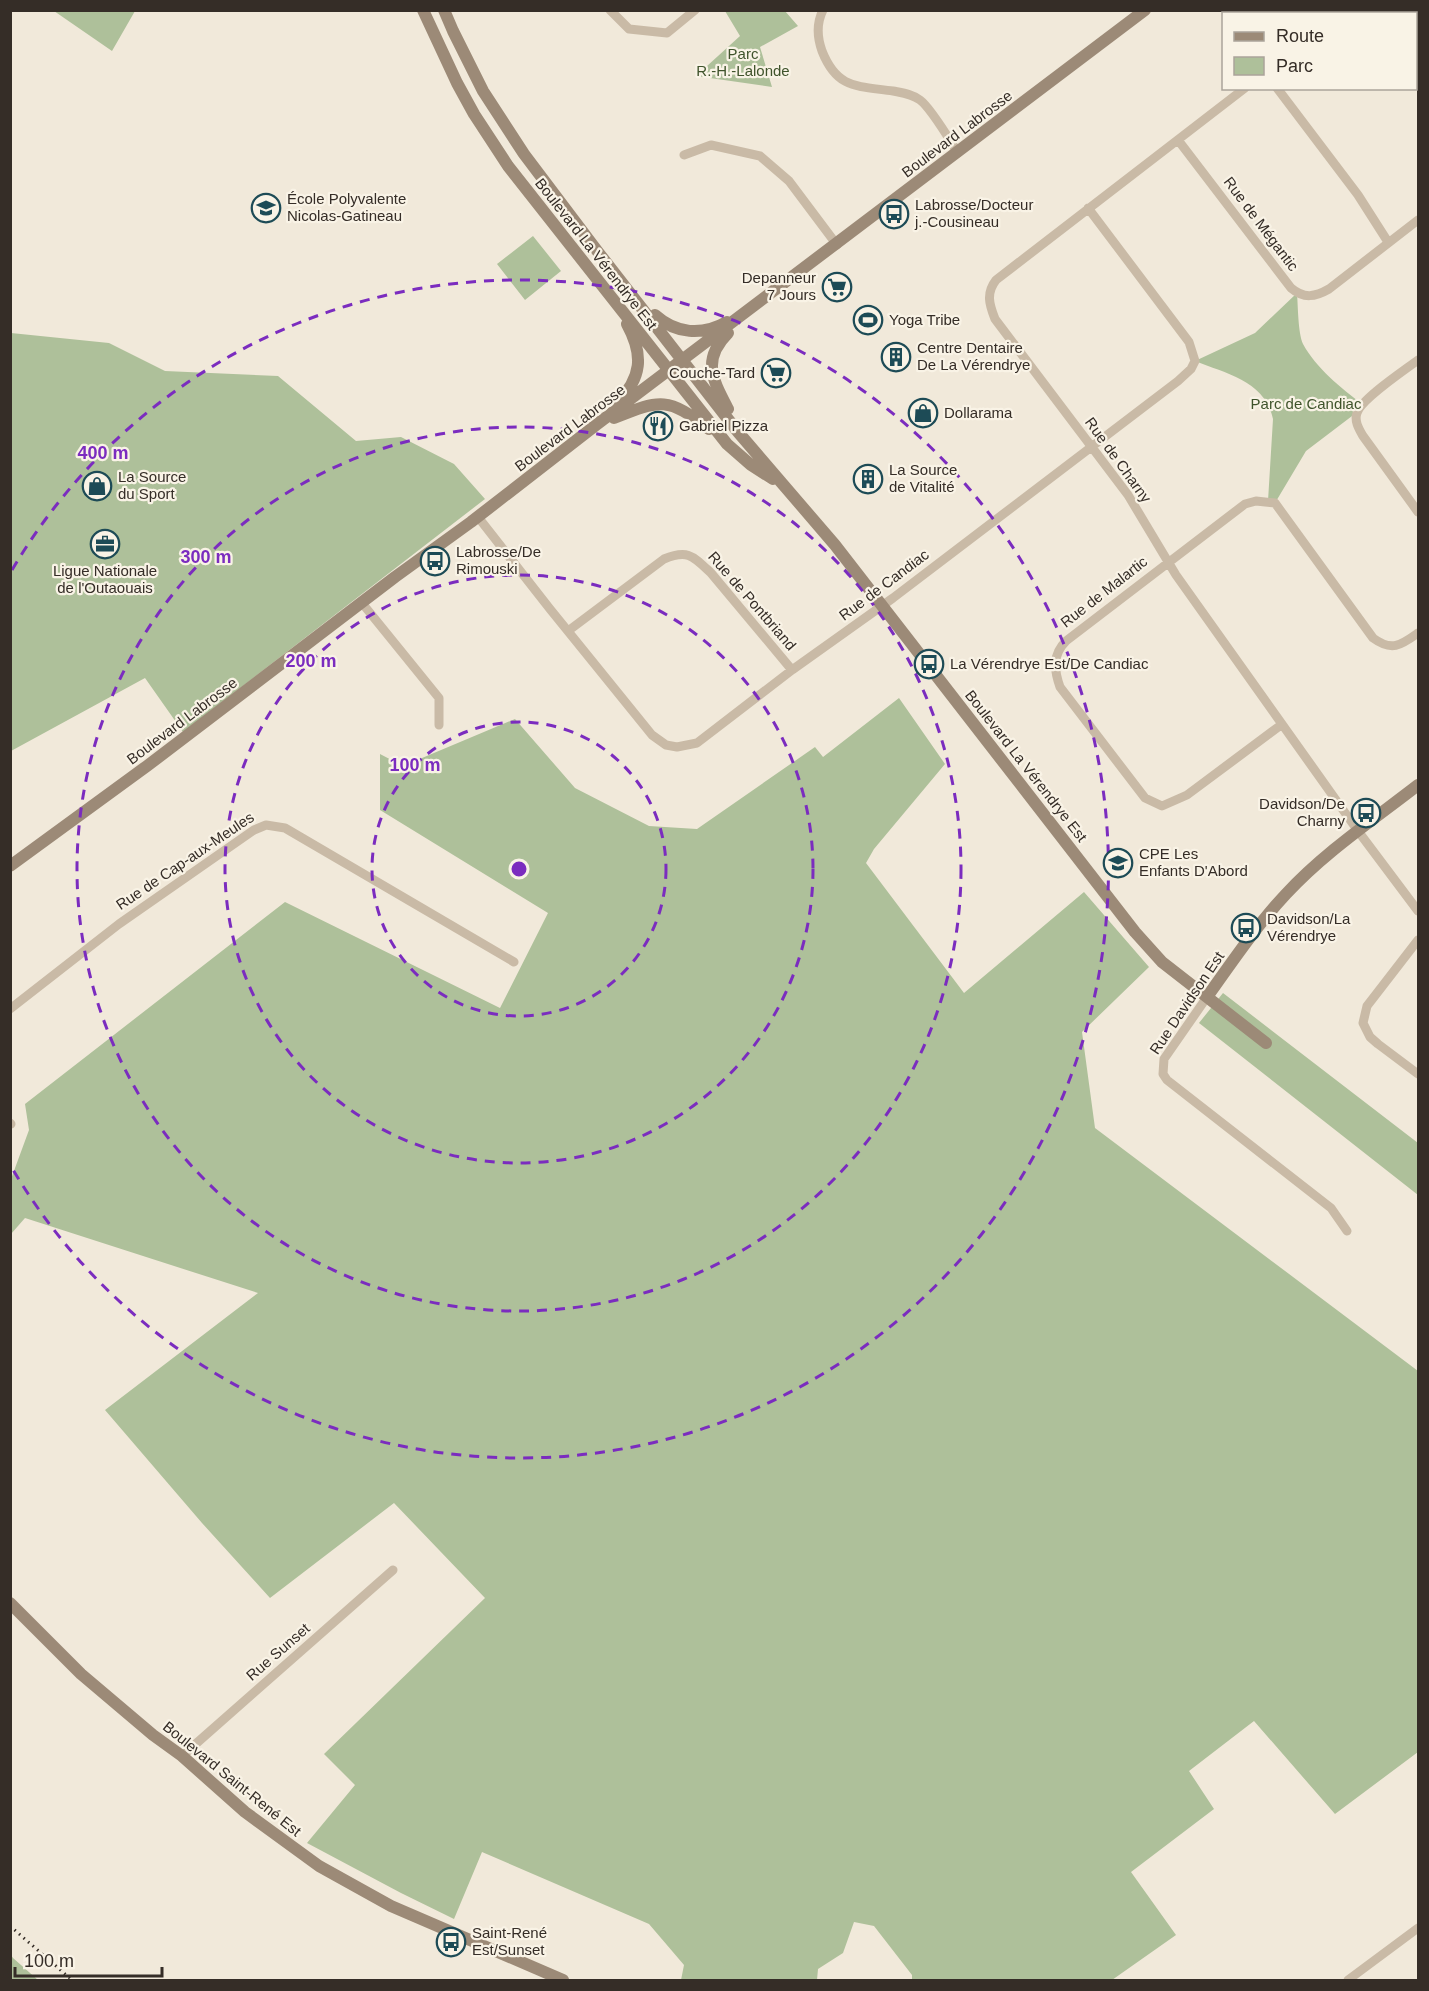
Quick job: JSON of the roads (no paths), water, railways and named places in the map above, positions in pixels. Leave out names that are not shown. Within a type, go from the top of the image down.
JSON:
[{"type":"main road","name":"Boulevard La Vérendrye Est","points":[[444,10],[467,61],[502,124],[738,432],[836,545],[1135,932],[1162,962],[1266,1043]]},
{"type":"main road","name":"Boulevard Labrosse","points":[[10,866],[478,517],[1145,10]]},
{"type":"main road","name":"Boulevard La Vérendrye Est","points":[[426,12],[456,83],[490,139],[537,204],[727,444],[751,465],[784,486]]},
{"type":"main road","points":[[633,294],[665,324],[686,331],[707,330],[720,326],[754,307]]},
{"type":"main road","points":[[596,426],[628,392],[639,365],[637,345],[633,335],[610,297]]},
{"type":"main road","points":[[738,432],[712,375],[712,359],[721,340],[754,307]]},
{"type":"main road","points":[[596,426],[643,406],[664,404],[685,411],[727,444]]},
{"type":"main road","name":"Rue Davidson Est","points":[[1207,997],[1286,894],[1319,862],[1419,785]]},
{"type":"main road","name":"Boulevard Saint-René Est","points":[[10,1602],[81,1674],[153,1735],[182,1756],[245,1812],[291,1846],[339,1878],[391,1906],[563,1980]]},
{"type":"street","points":[[610,10],[629,29],[667,33],[695,10]]},
{"type":"street","points":[[823,10],[818,27],[820,46],[827,63],[838,78],[860,86],[908,94],[921,101],[958,153]]},
{"type":"street","name":"Rue de Charny","points":[[1242,90],[996,280],[988,297],[995,319],[1128,495],[1168,562],[1281,725],[1419,911]]},
{"type":"street","points":[[1279,90],[1358,195],[1388,242]]},
{"type":"street","name":"Rue de Mégantic","points":[[1178,140],[1296,293],[1305,297],[1321,294],[1419,220]]},
{"type":"street","points":[[684,155],[711,145],[760,156],[789,181],[837,245]]},
{"type":"street","name":"Rue de Candiac","points":[[478,517],[652,735],[666,745],[677,747],[697,742],[1091,448],[1191,369],[1195,361],[1189,342],[1088,208]]},
{"type":"street","points":[[1419,360],[1370,397],[1356,413],[1358,427],[1363,436],[1419,512]]},
{"type":"street","name":"Rue de Malartic","points":[[1281,725],[1187,795],[1162,806],[1145,798],[1060,687],[1055,672],[1056,653],[1059,648],[1168,562],[1245,504],[1256,501],[1275,503],[1373,638],[1381,644],[1399,646],[1419,633]]},
{"type":"street","name":"Rue de Pontbriand","points":[[568,631],[664,559],[679,553],[687,554],[711,573],[792,670]]},
{"type":"street","points":[[362,603],[439,698],[440,725]]},
{"type":"street","name":"Rue de Cap-aux-Meules","points":[[10,1009],[119,924],[254,830],[266,825],[285,828],[514,962]]},
{"type":"street","points":[[1419,940],[1367,1006],[1363,1023],[1370,1037],[1419,1074]]},
{"type":"street","name":"Rue Davidson Est","points":[[1207,997],[1164,1059],[1163,1074],[1167,1080],[1330,1208],[1347,1231]]},
{"type":"street","name":"Rue Sunset","points":[[182,1756],[393,1569]]},
{"type":"street","points":[[1348,1980],[1419,1928]]},
{"type":"railway","points":[[10,1926],[72,1980]]},
{"type":"place","name":"École Polyvalente Nicolas-Gatineau","points":[[266,208]]},
{"type":"place","name":"Labrosse/Docteur j.-Cousineau","points":[[894,214]]},
{"type":"place","name":"Depanneur 7 Jours","points":[[837,287]]},
{"type":"place","name":"Yoga Tribe","points":[[868,320]]},
{"type":"place","name":"Centre Dentaire De La Vérendrye","points":[[896,357]]},
{"type":"place","name":"Couche-Tard","points":[[776,373]]},
{"type":"place","name":"Dollarama","points":[[923,413]]},
{"type":"place","name":"Gabriel Pizza","points":[[658,426]]},
{"type":"place","name":"La Source de Vitalité","points":[[868,479]]},
{"type":"place","name":"La Source du Sport","points":[[97,486]]},
{"type":"place","name":"Ligue Nationale de l'Outaouais","points":[[105,544]]},
{"type":"place","name":"Labrosse/De Rimouski","points":[[435,561]]},
{"type":"place","name":"La Vérendrye Est/De Candiac","points":[[929,664]]},
{"type":"place","name":"Davidson/De Charny","points":[[1366,813]]},
{"type":"place","name":"CPE Les Enfants D'Abord","points":[[1118,863]]},
{"type":"place","name":"Davidson/La Vérendrye","points":[[1246,928]]},
{"type":"place","name":"Saint-René Est/Sunset","points":[[451,1942]]},
{"type":"park label","name":"Parc R.-H.-Lalonde","points":[[743,62]]},
{"type":"park label","name":"Parc de Candiac","points":[[1306,404]]}]
